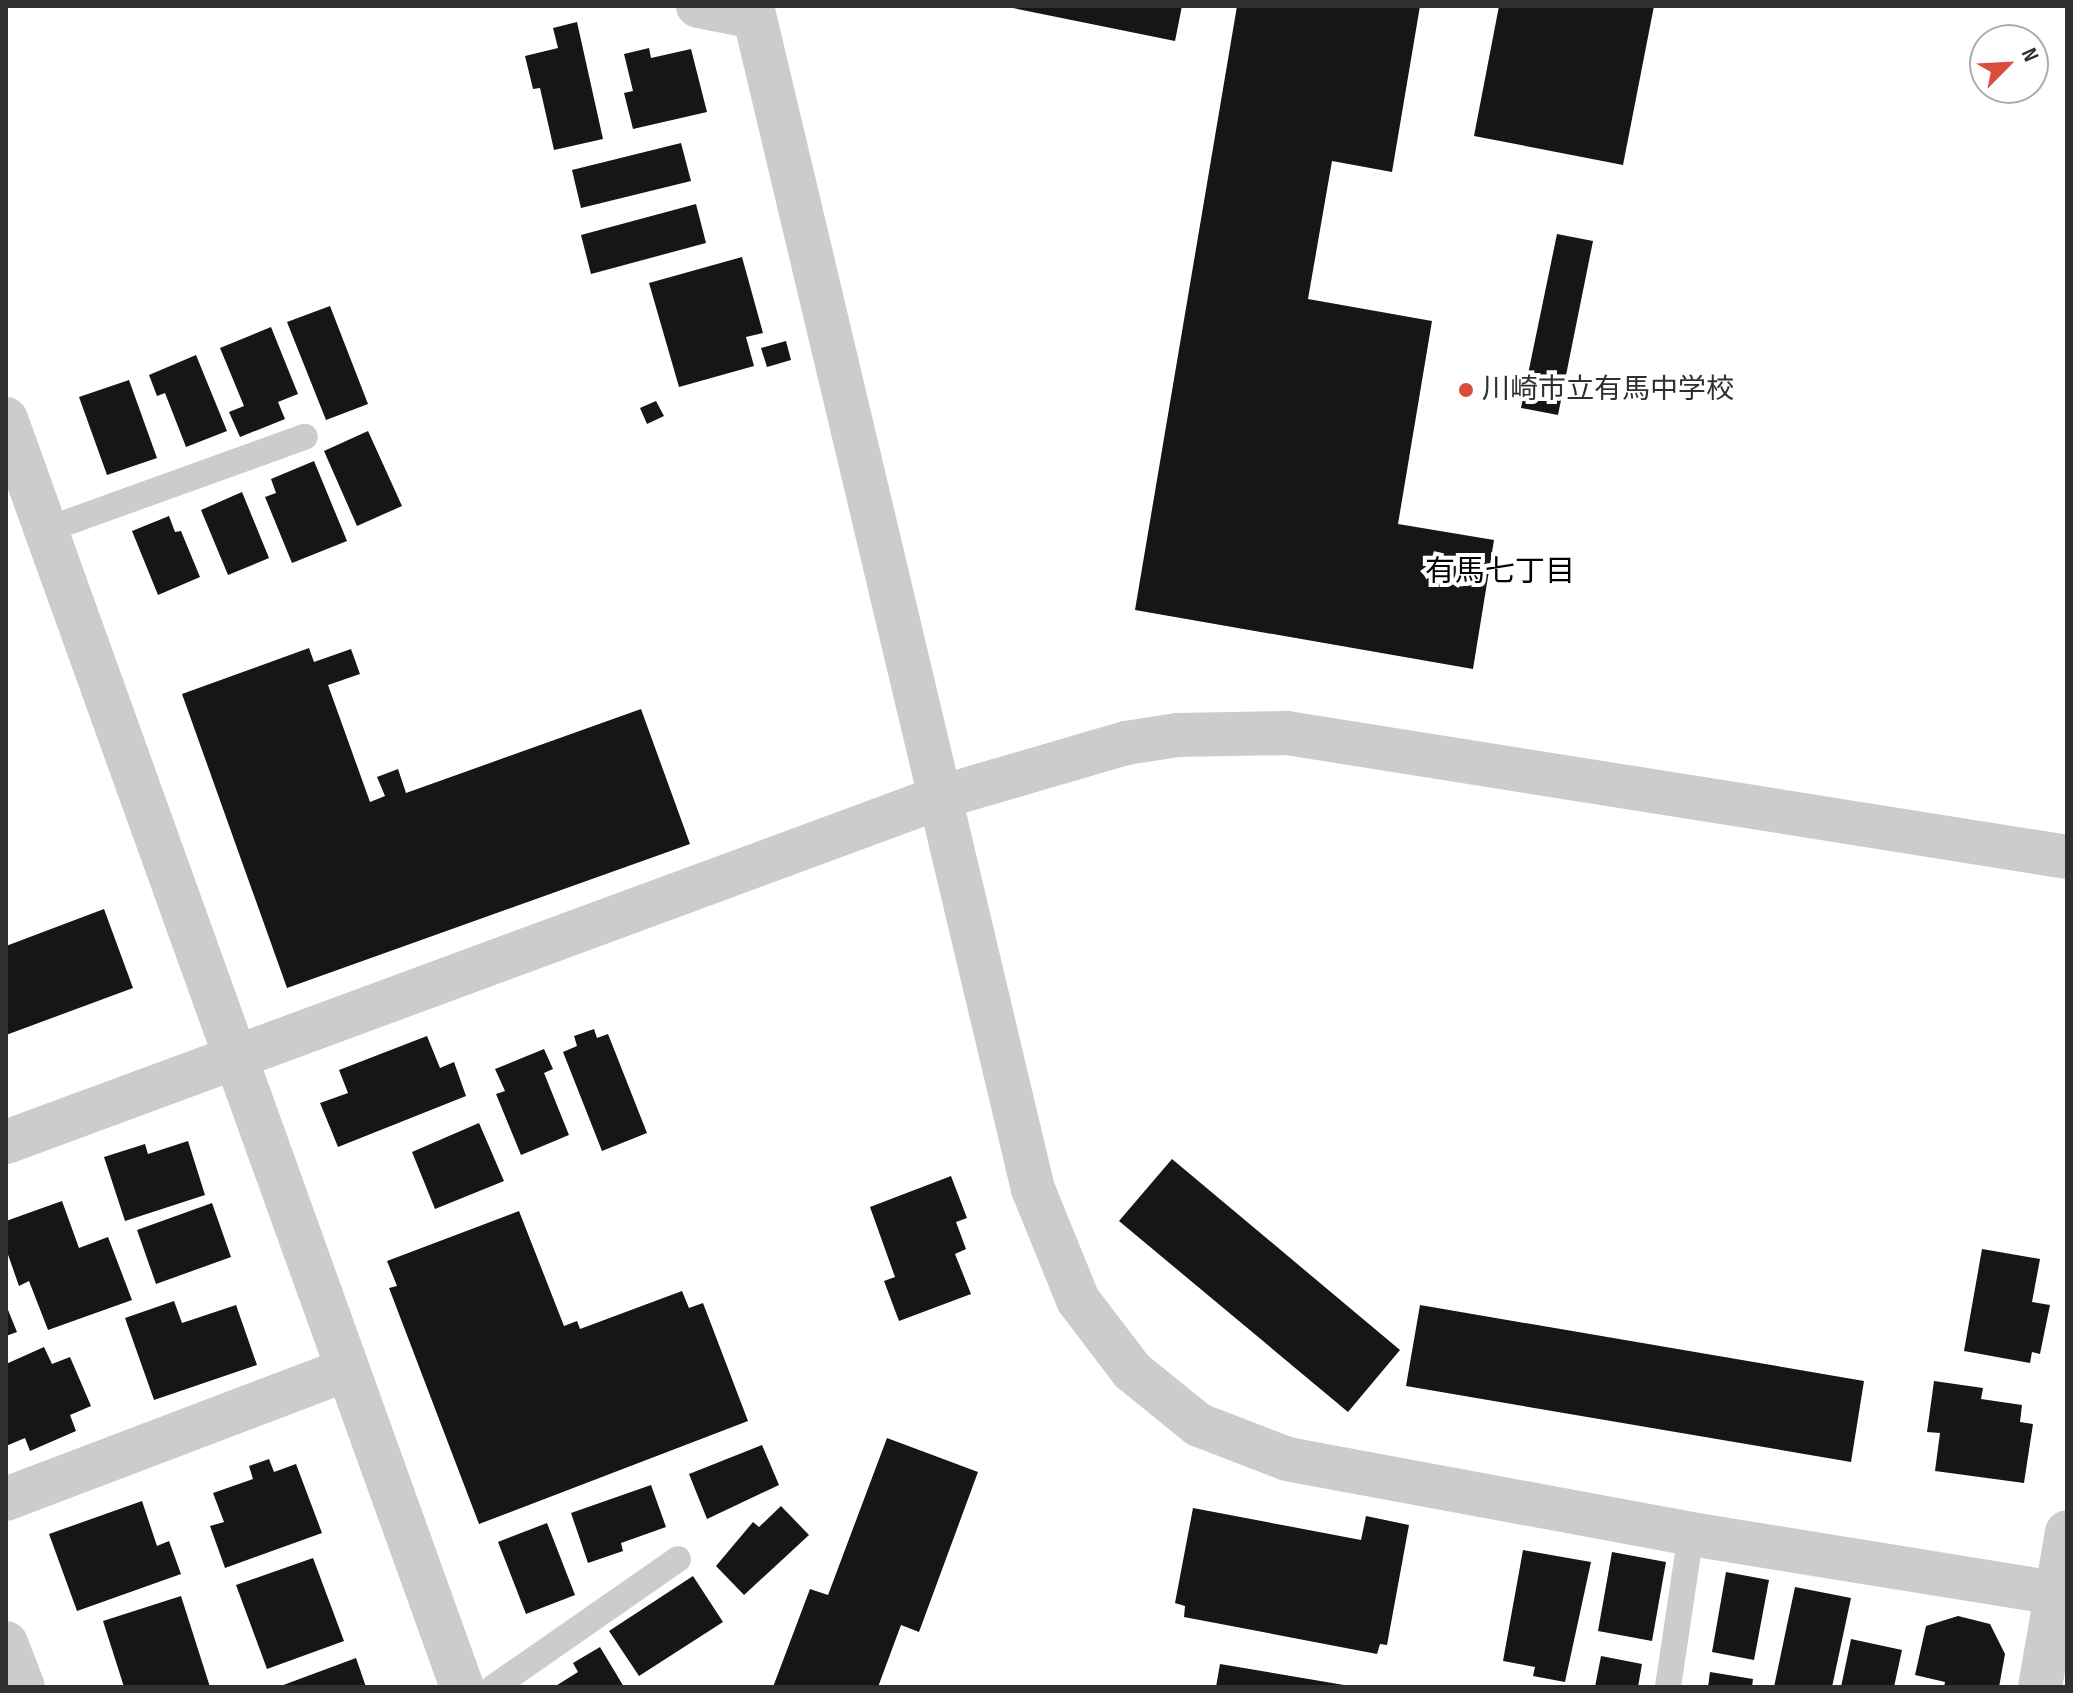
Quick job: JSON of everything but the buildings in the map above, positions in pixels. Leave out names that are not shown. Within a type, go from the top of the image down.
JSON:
[{"type":"street","points":[[698,6],[751,11],[1033,1189],[1078,1300],[1132,1371],[1199,1425],[1287,1459],[1691,1534],[2062,1594]]},
{"type":"street","points":[[6,419],[462,1687]]},
{"type":"street","points":[[6,1142],[233,1054],[941,797],[1126,743],[1230,731],[1287,733],[2067,857]]},
{"type":"street","points":[[6,1499],[346,1370]]},
{"type":"street","points":[[2040,1687],[2062,1594],[2067,1532]]},
{"type":"street","points":[[6,1643],[23,1687]]},
{"type":"lane","points":[[46,530],[305,437]]},
{"type":"lane","points":[[1668,1687],[1691,1534]]},
{"type":"lane","points":[[494,1687],[678,1559]]},
{"type":"place","name":"川崎市立有馬中学校","points":[[1466,390]]},
{"type":"district","name":"有馬七丁目","points":[[1500,572]]}]
